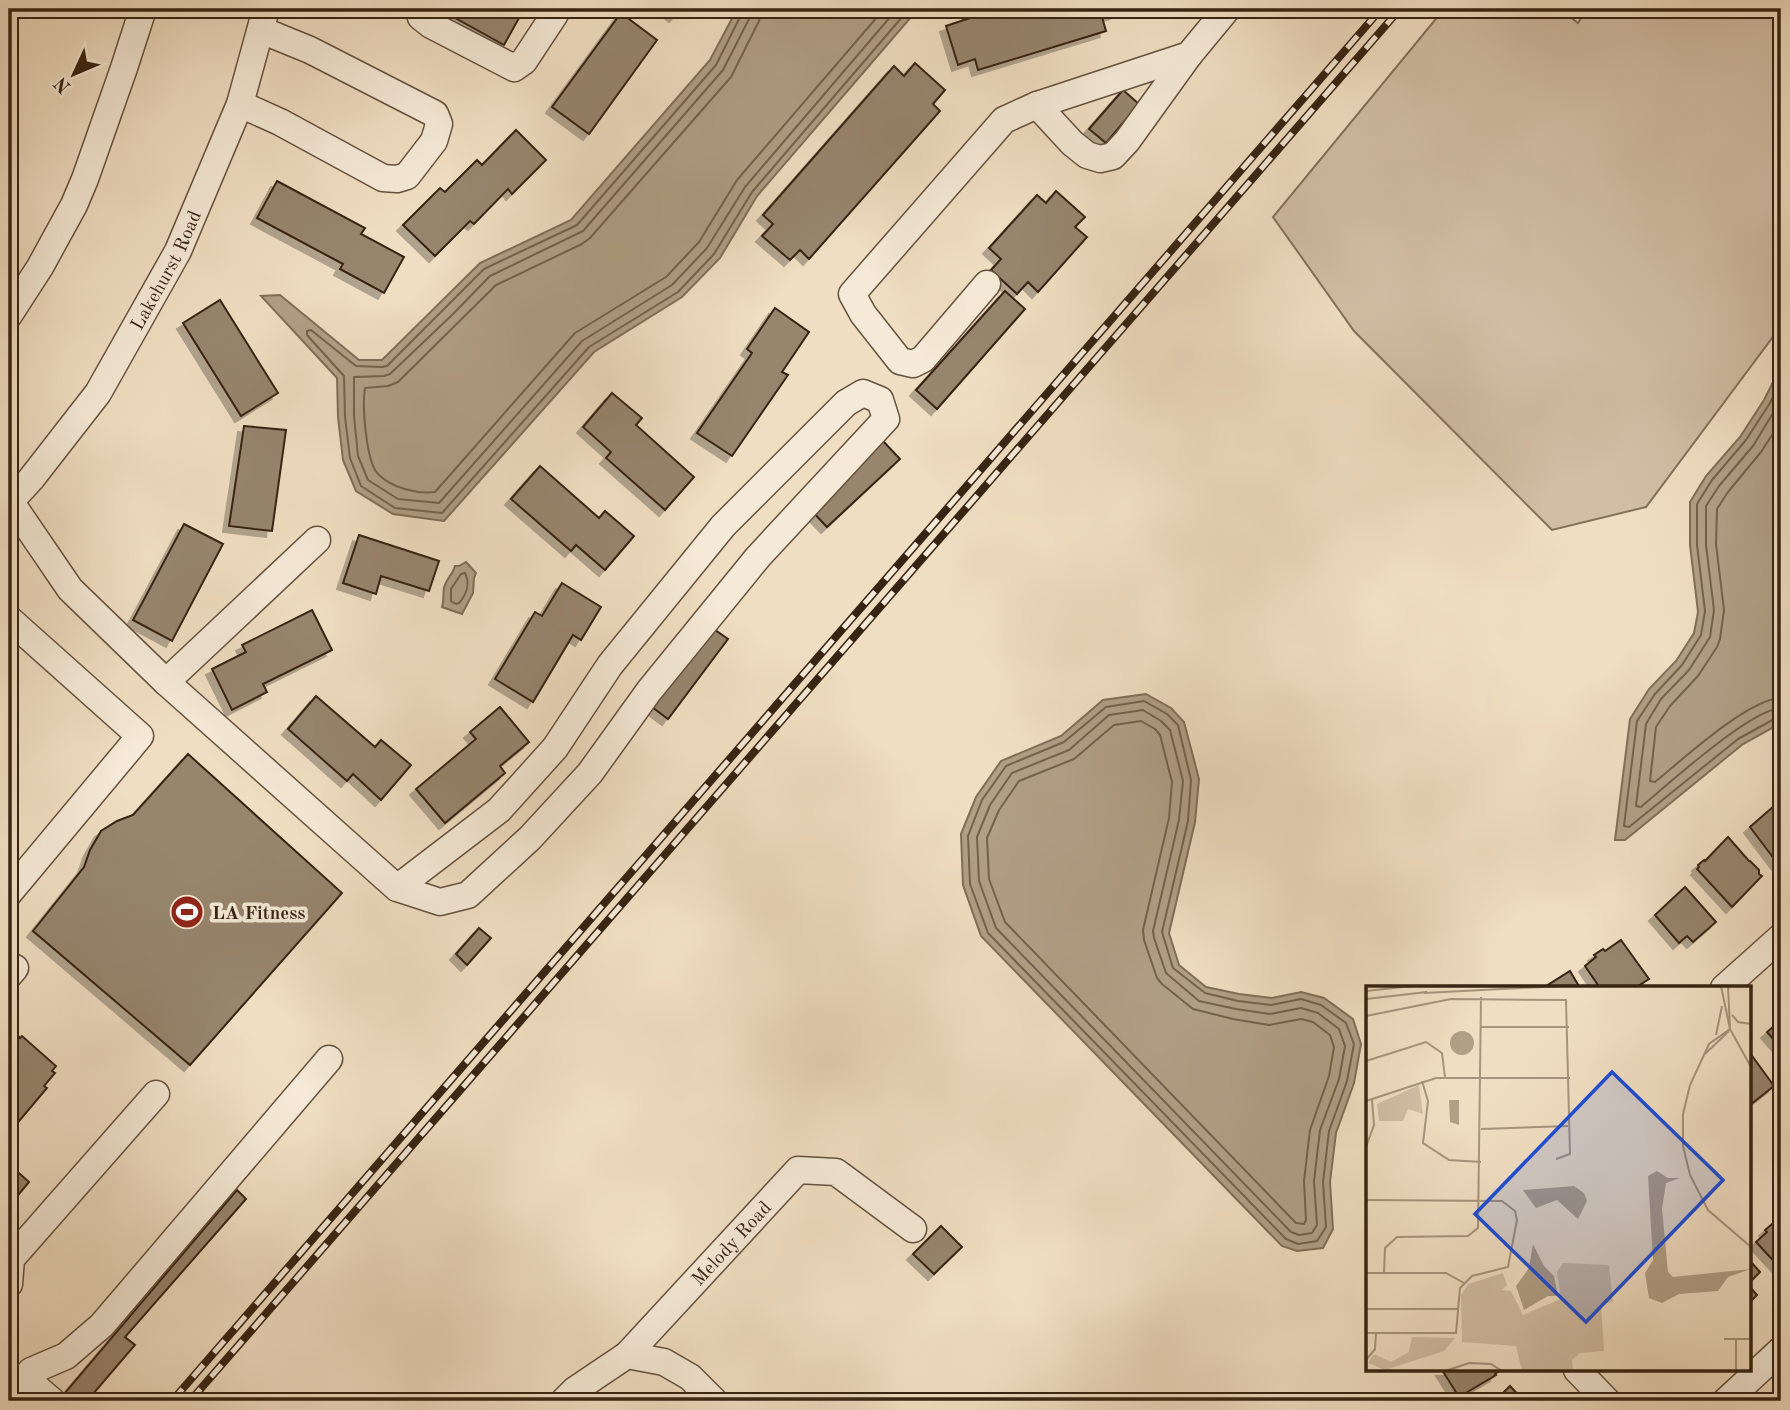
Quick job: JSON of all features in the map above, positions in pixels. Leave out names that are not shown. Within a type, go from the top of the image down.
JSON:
[{"type":"street","points":[[9,314],[40,267],[74,205],[143,9]]},
{"type":"street","points":[[423,9],[421,17],[431,25],[514,68],[523,61],[555,14],[553,9]]},
{"type":"street","points":[[1037,105],[1072,144],[1087,155],[1100,159],[1112,156],[1127,141],[1189,55],[1227,9]]},
{"type":"street","points":[[240,104],[280,122],[383,178],[397,179],[407,176],[434,141],[439,124],[435,114],[310,50],[264,19]]},
{"type":"street","name":"Lakehurst Road","points":[[10,502],[98,393],[178,251],[240,104],[264,19]]},
{"type":"street","points":[[987,284],[923,359],[913,363],[900,361],[863,314],[852,294],[1004,120],[1037,105],[1189,55]]},
{"type":"street","points":[[10,502],[70,589],[166,682],[397,888],[440,902],[468,895],[530,838],[590,773],[649,691],[758,556],[886,419],[880,400],[863,393],[846,403],[723,526],[610,665],[555,748],[499,810],[397,888]]},
{"type":"street","points":[[166,682],[317,540]]},
{"type":"street","points":[[9,619],[141,736],[9,892]]},
{"type":"street","points":[[1726,986],[1781,937]]},
{"type":"street","points":[[52,1401],[17,1387],[31,1371],[66,1356],[102,1325],[329,1059]]},
{"type":"street","points":[[9,1284],[11,1259],[156,1094]]},
{"type":"street","name":"Melody Road","points":[[564,1401],[627,1355],[798,1170],[836,1172],[913,1229]]},
{"type":"street","points":[[1726,1401],[1781,1350]]},
{"type":"street","points":[[627,1355],[664,1362],[690,1377],[714,1401]]},
{"type":"street","points":[[1579,1372],[1607,1401]]},
{"type":"shaded area","points":[[1444,9],[1560,9],[1578,23],[1587,9],[1781,9],[1781,326],[1646,507],[1552,530],[1354,331],[1273,217]]},
{"type":"water","points":[[737,9],[918,9],[757,196],[720,258],[682,297],[594,352],[444,521],[393,514],[356,491],[343,460],[337,378],[261,296],[280,295],[359,360],[382,360],[480,263],[571,220],[710,60]]},
{"type":"water","points":[[1781,368],[1781,723],[1743,744],[1625,840],[1615,840],[1630,719],[1649,689],[1676,661],[1694,633],[1698,612],[1690,545],[1690,502],[1706,476],[1740,437]]},
{"type":"water","points":[[466,562],[476,573],[473,593],[462,614],[442,607],[446,582],[455,566]]},
{"type":"water","points":[[1146,694],[1171,708],[1184,722],[1199,779],[1195,822],[1169,933],[1179,965],[1206,987],[1272,998],[1301,992],[1324,998],[1353,1019],[1361,1044],[1354,1083],[1336,1133],[1330,1182],[1333,1229],[1323,1248],[1297,1251],[1282,1246],[981,936],[963,885],[961,834],[976,797],[1001,761],[1061,736],[1103,700]]},
{"type":"building","points":[[439,9],[524,9],[504,45]]},
{"type":"building","points":[[667,9],[681,9],[675,16]]},
{"type":"building","points":[[967,9],[1115,9],[1116,13],[1102,17],[1106,31],[978,70],[975,59],[958,65],[946,26],[970,18]]},
{"type":"building","points":[[621,13],[657,40],[589,134],[552,107]]},
{"type":"building","points":[[915,63],[945,90],[933,104],[940,111],[809,259],[800,250],[790,260],[762,236],[773,224],[763,215],[894,66],[904,76]]},
{"type":"building","points":[[1123,90],[1139,104],[1106,143],[1089,129]]},
{"type":"building","points":[[516,130],[546,160],[512,194],[508,189],[474,224],[470,221],[435,256],[403,225],[440,188],[445,192],[477,160],[482,165]]},
{"type":"building","points":[[277,181],[365,228],[361,234],[404,257],[384,293],[340,269],[343,264],[257,218]]},
{"type":"building","points":[[1056,191],[1085,217],[1075,227],[1087,237],[1038,292],[1028,282],[1017,294],[991,270],[1001,259],[989,248],[1037,195],[1046,203]]},
{"type":"building","points":[[1005,291],[1025,309],[937,409],[916,390]]},
{"type":"building","points":[[220,300],[278,393],[241,416],[183,323]]},
{"type":"building","points":[[775,308],[809,332],[782,372],[788,375],[732,456],[697,433],[752,353],[747,349]]},
{"type":"building","points":[[612,393],[642,418],[636,425],[694,477],[665,510],[606,458],[611,452],[583,427]]},
{"type":"building","points":[[244,426],[286,430],[272,531],[229,526]]},
{"type":"building","points":[[882,440],[900,459],[827,527],[809,508]]},
{"type":"building","points":[[540,466],[599,518],[605,511],[634,536],[605,570],[576,545],[571,551],[511,499]]},
{"type":"building","points":[[184,524],[223,544],[172,641],[133,620]]},
{"type":"building","points":[[359,535],[439,561],[429,591],[381,576],[376,594],[343,583]]},
{"type":"building","points":[[562,583],[601,607],[581,640],[573,635],[533,702],[495,679],[535,612],[542,616]]},
{"type":"building","points":[[312,610],[332,650],[263,684],[267,692],[232,710],[212,669],[246,652],[242,645]]},
{"type":"building","points":[[708,625],[728,639],[668,719],[648,704]]},
{"type":"building","points":[[316,696],[375,747],[381,740],[411,765],[381,800],[353,774],[347,781],[288,729]]},
{"type":"building","points":[[500,707],[529,742],[500,766],[505,773],[445,823],[416,789],[476,739],[470,732]]},
{"type":"building","name":"LA Fitness","points":[[188,754],[342,893],[190,1065],[33,931],[84,867],[101,831],[133,815]]},
{"type":"building","points":[[1781,804],[1781,861],[1778,864],[1750,827],[1774,806],[1776,809]]},
{"type":"building","points":[[1728,837],[1762,876],[1732,907],[1697,869]]},
{"type":"building","points":[[1685,887],[1716,922],[1693,942],[1687,936],[1679,943],[1655,915]]},
{"type":"building","points":[[479,928],[491,938],[467,965],[456,954]]},
{"type":"building","points":[[1621,940],[1649,979],[1638,986],[1599,986],[1585,966],[1596,957],[1594,955],[1603,949],[1605,951]]},
{"type":"building","points":[[1570,971],[1579,986],[1546,986]]},
{"type":"building","points":[[1781,1020],[1781,1048],[1767,1032]]},
{"type":"building","points":[[17,1035],[20,1038],[22,1036],[56,1066],[52,1071],[55,1073],[44,1086],[47,1088],[9,1133],[9,1044]]},
{"type":"building","points":[[1752,1056],[1774,1086],[1752,1103]]},
{"type":"building","points":[[9,1164],[29,1182],[9,1206]]},
{"type":"building","points":[[237,1190],[246,1199],[125,1337],[135,1345],[87,1401],[73,1401],[64,1394]]},
{"type":"building","points":[[1781,1218],[1781,1269],[1756,1242],[1767,1232],[1765,1230]]},
{"type":"building","points":[[941,1226],[962,1247],[934,1274],[913,1254]]},
{"type":"building","points":[[1752,1263],[1760,1272],[1752,1280]]},
{"type":"building","points":[[1443,1372],[1498,1372],[1496,1375],[1459,1397]]},
{"type":"building","points":[[1510,1386],[1524,1401],[1495,1401]]},
{"type":"railway","points":[[172,1401],[1381,9]]},
{"type":"railway","points":[[190,1401],[1400,9]]},
{"type":"place","name":"LA Fitness","points":[[187,912]]}]
